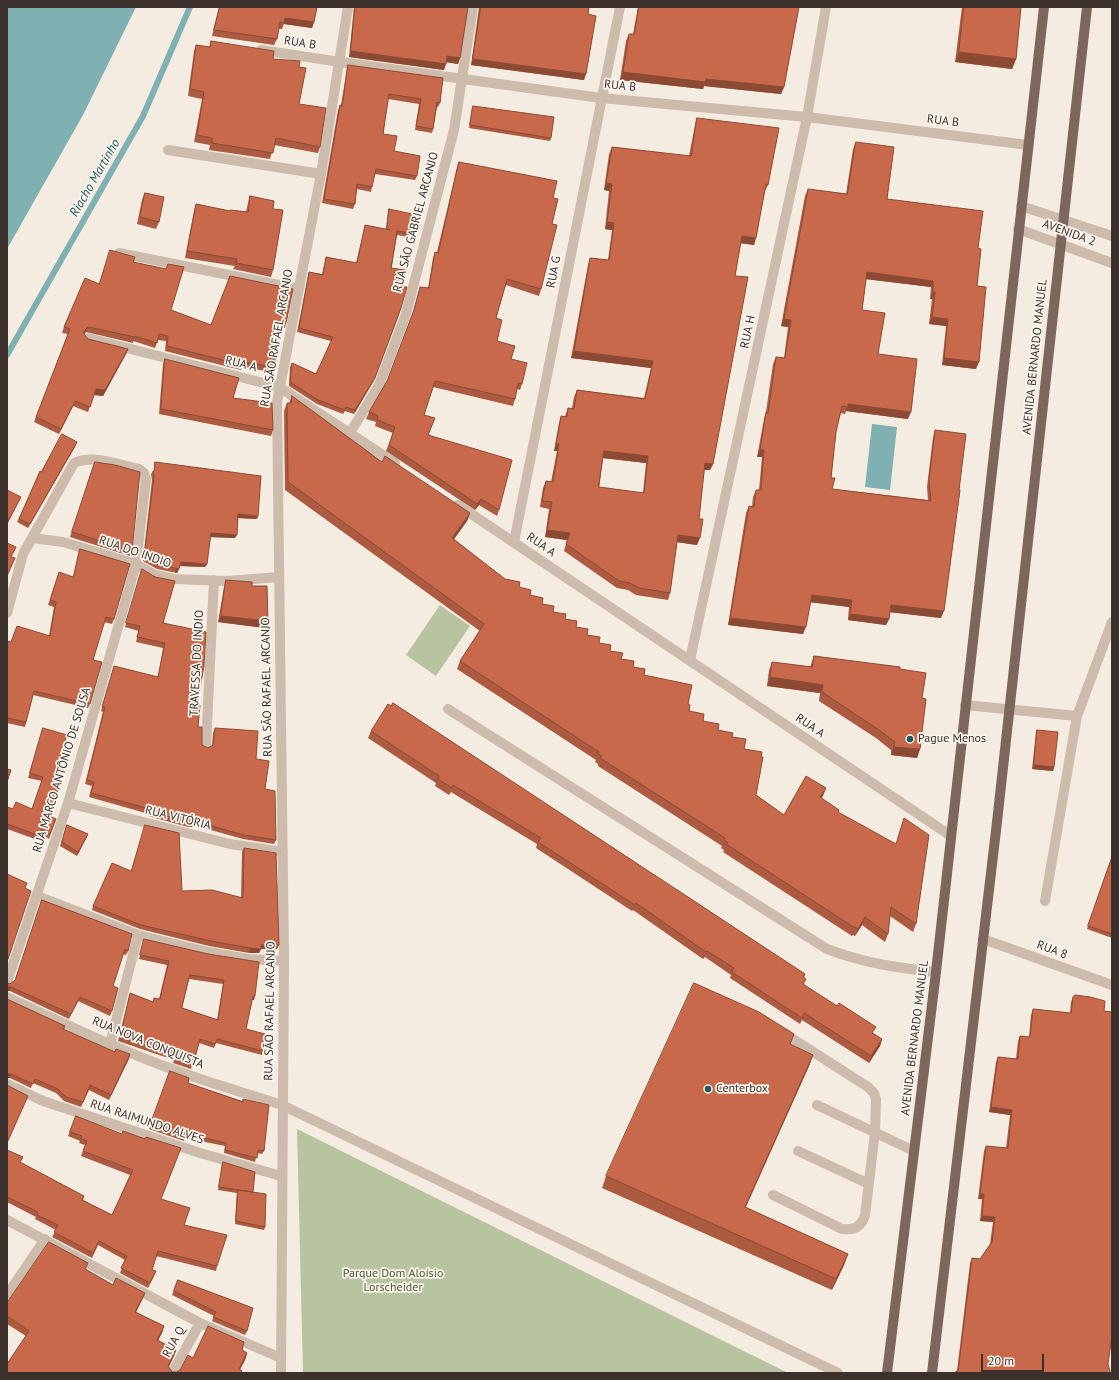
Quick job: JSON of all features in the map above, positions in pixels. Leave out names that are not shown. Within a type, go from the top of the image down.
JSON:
[{"type":"main road","name":"AVENIDA BERNARDO MANUEL","points":[[887,1373],[936,972],[1044,7]]},
{"type":"main road","name":"AVENIDA BERNARDO MANUEL","points":[[932,1373],[983,939],[1008,709],[1022,604],[1087,7]]},
{"type":"street","name":"RUA SÃO RAFAEL ARCANJO","points":[[281,1373],[281,1176],[284,961],[277,402],[321,174],[348,7]]},
{"type":"street","name":"RUA SÃO GABRIEL ARCANJO","points":[[350,432],[379,384],[406,314],[454,130],[473,7]]},
{"type":"street","name":"RUA G","points":[[514,542],[620,7]]},
{"type":"street","name":"RUA H","points":[[690,660],[807,117],[826,7]]},
{"type":"street","name":"RUA B","points":[[250,48],[462,80],[601,98],[807,117],[1028,145]]},
{"type":"street","points":[[168,150],[321,174]]},
{"type":"street","name":"AVENIDA 2","points":[[1021,206],[1112,236]]},
{"type":"street","name":"AVENIDA 2","points":[[1018,229],[1112,263]]},
{"type":"street","points":[[119,253],[298,288]]},
{"type":"street","name":"RUA A","points":[[88,338],[279,387],[350,432],[402,468]]},
{"type":"street","name":"RUA MARCO ANTÔNIO DE SOUSA","points":[[7,982],[68,803],[136,564],[146,479],[144,473],[139,469],[92,459],[82,459],[74,463],[32,538]]},
{"type":"street","name":"RUA A","points":[[448,498],[951,836]]},
{"type":"street","points":[[7,613],[24,554],[32,538]]},
{"type":"street","name":"RUA DO INDIO","points":[[32,538],[63,542],[136,564],[154,575],[174,579],[214,580],[279,577]]},
{"type":"street","name":"TRAVESSA DO INDIO","points":[[206,746],[214,580]]},
{"type":"street","points":[[1045,901],[1077,716],[1112,622]]},
{"type":"street","points":[[965,705],[1077,716]]},
{"type":"street","points":[[448,710],[827,949],[856,960],[898,968],[936,972]]},
{"type":"street","name":"RUA VITÓRIA","points":[[68,803],[230,844],[282,852]]},
{"type":"street","points":[[37,896],[138,936],[208,952],[248,958],[284,961]]},
{"type":"street","points":[[110,1044],[138,936]]},
{"type":"street","name":"RUA 8","points":[[983,939],[1112,985]]},
{"type":"street","name":"RUA NOVA CONQUISTA","points":[[7,997],[110,1044],[184,1073],[282,1105],[838,1373]]},
{"type":"street","points":[[772,1025],[868,1087],[874,1093],[876,1099],[875,1132],[869,1184],[863,1222],[858,1227],[851,1229],[842,1228],[773,1195]]},
{"type":"street","name":"RUA RAIMUNDO ALVES","points":[[7,1084],[43,1101],[200,1153],[281,1176]]},
{"type":"street","points":[[817,1105],[914,1151]]},
{"type":"street","points":[[798,1151],[869,1184]]},
{"type":"street","points":[[7,1220],[200,1323],[281,1358]]},
{"type":"street","points":[[7,1295],[45,1240]]},
{"type":"street","name":"RUA Q","points":[[172,1373],[200,1323]]},
{"type":"green space","points":[[440,605],[470,626],[436,676],[406,655]]},
{"type":"green space","name":"Parque Dom Aloísio Lorscheider","points":[[297,1129],[788,1373],[303,1373]]},
{"type":"water","points":[[7,7],[136,7],[83,115],[7,249]]},
{"type":"water","points":[[872,424],[897,427],[890,490],[865,487]]},
{"type":"building","points":[[220,7],[317,7],[314,22],[285,18],[284,23],[280,22],[277,39],[214,30]]},
{"type":"building","points":[[355,7],[468,7],[460,58],[447,56],[446,64],[351,51]]},
{"type":"building","points":[[481,7],[589,7],[588,14],[596,16],[586,74],[473,59]]},
{"type":"building","points":[[639,7],[799,7],[784,87],[706,79],[705,82],[623,72],[629,34],[634,34]]},
{"type":"building","points":[[964,7],[1021,7],[1016,59],[959,52]]},
{"type":"building","points":[[211,41],[274,51],[273,59],[300,61],[299,67],[306,68],[299,104],[326,108],[320,147],[276,138],[273,153],[212,143],[212,138],[197,135],[204,92],[190,89],[196,45],[210,47]]},
{"type":"building","points":[[348,65],[443,78],[440,103],[437,102],[433,129],[416,126],[421,99],[389,94],[383,134],[397,136],[394,151],[420,156],[417,176],[376,169],[372,187],[357,184],[355,204],[324,199],[340,105],[342,106]]},
{"type":"building","points":[[473,106],[554,117],[551,138],[470,125]]},
{"type":"building","points":[[697,118],[779,128],[768,185],[766,184],[756,238],[742,236],[735,276],[748,277],[713,464],[705,463],[699,519],[703,519],[700,538],[678,535],[670,593],[639,588],[630,583],[619,581],[566,544],[570,533],[547,530],[552,502],[542,501],[546,481],[553,482],[559,444],[556,444],[561,416],[567,417],[568,408],[574,409],[577,390],[645,399],[653,361],[574,351],[590,258],[609,260],[614,223],[607,222],[612,184],[606,183],[612,147],[691,156]],"holes":[[[604,451],[648,456],[644,493],[599,487]]]},
{"type":"building","points":[[856,142],[894,147],[887,199],[983,211],[978,248],[981,249],[977,286],[986,287],[979,362],[944,358],[948,319],[932,317],[935,292],[933,292],[933,281],[867,272],[862,310],[885,313],[878,354],[917,359],[911,412],[848,404],[848,407],[842,406],[836,432],[831,478],[835,478],[832,489],[931,501],[929,480],[935,430],[966,434],[944,611],[891,605],[889,619],[850,614],[852,600],[812,595],[806,627],[730,618],[749,506],[754,507],[756,490],[761,490],[764,450],[760,450],[766,412],[768,413],[776,357],[785,358],[791,320],[784,319],[808,189],[847,194]]},
{"type":"building","points":[[459,162],[557,181],[553,198],[558,199],[552,224],[557,225],[541,289],[507,279],[496,318],[502,320],[497,341],[515,346],[511,359],[527,363],[522,384],[518,383],[515,399],[435,381],[424,415],[435,418],[428,435],[512,460],[499,510],[481,499],[477,504],[389,445],[395,427],[377,420],[378,416],[369,412],[387,381],[414,310],[420,287],[429,288],[435,252],[438,253]]},
{"type":"building","points":[[145,193],[164,197],[159,222],[140,217]]},
{"type":"building","points":[[250,196],[274,201],[273,209],[283,210],[273,270],[236,263],[237,259],[187,251],[196,204],[230,211],[248,212]]},
{"type":"building","points":[[389,209],[412,214],[410,233],[397,231],[391,268],[405,270],[403,287],[407,287],[401,308],[375,378],[355,410],[346,407],[345,410],[318,400],[290,382],[292,363],[316,374],[333,337],[299,328],[309,272],[323,275],[326,257],[357,263],[365,225],[390,230],[387,229]]},
{"type":"building","points":[[110,250],[135,257],[133,262],[166,269],[168,264],[184,267],[171,310],[211,325],[230,276],[293,289],[286,323],[280,321],[274,367],[244,362],[243,365],[167,346],[168,336],[159,334],[157,343],[135,336],[88,327],[84,331],[84,334],[88,339],[128,349],[105,390],[96,389],[90,407],[75,401],[61,429],[36,417],[70,329],[64,327],[85,278],[99,284]]},
{"type":"building","points":[[165,359],[239,378],[233,398],[272,403],[273,430],[161,409]]},
{"type":"building","points":[[292,396],[382,462],[385,456],[470,513],[452,538],[505,579],[520,582],[519,587],[531,590],[530,595],[543,598],[542,604],[554,606],[553,612],[566,614],[565,619],[577,621],[576,627],[588,629],[587,635],[600,637],[599,643],[611,645],[610,651],[623,653],[621,659],[634,661],[633,667],[645,669],[644,675],[692,685],[688,704],[690,705],[689,711],[704,714],[703,721],[719,724],[718,730],[733,733],[732,737],[746,739],[744,749],[762,752],[761,757],[763,757],[756,795],[784,815],[806,776],[826,788],[820,797],[839,810],[838,812],[896,844],[904,818],[929,835],[916,924],[891,907],[888,934],[865,917],[858,929],[856,927],[855,928],[726,844],[728,843],[724,840],[725,838],[600,758],[602,756],[598,754],[599,752],[460,661],[484,624],[288,482],[287,403],[291,403]]},
{"type":"building","points":[[62,434],[77,442],[30,524],[19,519],[40,471],[41,472]]},
{"type":"building","points":[[95,462],[115,465],[140,472],[132,551],[72,532]]},
{"type":"building","points":[[155,462],[261,476],[258,516],[238,514],[237,535],[211,533],[207,564],[181,562],[179,569],[159,565],[144,557]]},
{"type":"building","points":[[7,490],[21,497],[7,523]]},
{"type":"building","points":[[7,543],[16,547],[11,557],[15,558],[7,576]]},
{"type":"building","points":[[80,549],[130,564],[114,619],[106,617],[93,660],[102,662],[90,704],[34,691],[26,722],[7,718],[7,641],[11,642],[17,626],[50,636],[56,602],[50,600],[59,572],[73,577]]},
{"type":"building","points":[[142,569],[155,577],[175,581],[163,623],[206,632],[204,666],[197,704],[200,705],[198,727],[202,727],[202,745],[208,748],[213,745],[215,728],[258,731],[256,759],[269,761],[265,789],[275,791],[276,840],[244,835],[201,823],[190,822],[149,812],[150,809],[91,793],[94,782],[87,780],[105,707],[102,707],[114,666],[158,677],[165,643],[137,637],[140,626],[126,623]]},
{"type":"building","points":[[226,580],[252,582],[252,586],[267,586],[268,621],[221,616]]},
{"type":"building","points":[[814,656],[900,667],[900,669],[926,673],[922,698],[926,699],[920,749],[894,747],[895,742],[822,692],[823,685],[770,677],[772,662],[812,667]]},
{"type":"building","points":[[393,703],[805,974],[803,977],[806,979],[803,984],[837,1006],[839,1003],[876,1027],[872,1033],[882,1039],[871,1056],[804,1013],[802,1018],[732,972],[734,968],[707,951],[706,952],[636,903],[635,905],[538,842],[541,838],[453,785],[452,788],[438,779],[439,776],[371,731],[388,704],[391,706]]},
{"type":"building","points":[[43,728],[67,735],[53,779],[61,782],[49,816],[56,819],[50,834],[42,829],[40,836],[7,824],[7,807],[13,809],[16,802],[32,809],[43,777],[30,773]]},
{"type":"building","points":[[1037,730],[1058,732],[1054,767],[1034,765]]},
{"type":"building","points":[[7,769],[11,770],[7,782]]},
{"type":"building","points":[[67,825],[88,834],[78,852],[62,842]]},
{"type":"building","points":[[145,825],[179,833],[182,891],[212,890],[243,898],[244,848],[276,853],[279,945],[261,945],[261,949],[211,941],[141,925],[93,906],[112,863],[131,871]]},
{"type":"building","points":[[1112,857],[1112,934],[1088,926]]},
{"type":"building","points":[[7,874],[27,883],[25,888],[31,891],[7,962]]},
{"type":"building","points":[[42,900],[132,934],[128,951],[125,949],[113,986],[118,988],[112,1011],[80,997],[71,1014],[11,987],[7,987],[7,983],[10,984],[15,980]]},
{"type":"building","points":[[144,939],[208,954],[259,962],[255,996],[253,996],[246,1029],[265,1034],[263,1051],[217,1039],[215,1044],[200,1039],[193,1065],[175,1058],[176,1056],[120,1037],[130,993],[153,1002],[154,998],[160,999],[169,961],[140,955]],"holes":[[[190,975],[224,980],[218,1020],[182,1008]]]},
{"type":"building","name":"Centerbox","points":[[694,983],[759,1012],[794,1034],[790,1044],[813,1055],[745,1207],[848,1254],[836,1279],[606,1176]]},
{"type":"building","points":[[1075,995],[1105,1001],[1104,1011],[1112,1012],[1112,1335],[1108,1364],[1110,1371],[1109,1373],[956,1373],[956,1371],[958,1371],[972,1258],[980,1259],[992,1242],[995,1217],[982,1216],[984,1194],[980,1194],[986,1146],[1008,1148],[1012,1110],[991,1107],[998,1057],[1018,1059],[1020,1036],[1030,1037],[1033,1009],[1071,1013],[1073,997]]},
{"type":"building","points":[[7,999],[65,1026],[63,1029],[115,1052],[116,1049],[130,1054],[111,1095],[90,1085],[83,1102],[66,1097],[58,1089],[35,1079],[33,1084],[11,1074],[7,1074]]},
{"type":"building","points":[[170,1071],[189,1078],[188,1083],[243,1102],[243,1099],[269,1105],[264,1151],[258,1150],[257,1158],[225,1150],[226,1143],[187,1134],[185,1137],[150,1126]]},
{"type":"building","points":[[7,1085],[28,1096],[7,1143]]},
{"type":"building","points":[[76,1116],[122,1134],[123,1131],[145,1139],[146,1137],[181,1148],[161,1199],[190,1208],[184,1225],[227,1235],[217,1266],[158,1251],[152,1270],[156,1271],[150,1283],[121,1268],[127,1256],[99,1241],[93,1253],[54,1232],[58,1225],[37,1215],[38,1212],[7,1197],[7,1150],[23,1157],[20,1162],[84,1196],[82,1200],[112,1215],[133,1170],[83,1151],[87,1141],[81,1139],[82,1136],[70,1132]]},
{"type":"building","points":[[223,1162],[255,1172],[253,1192],[219,1187]]},
{"type":"building","points":[[238,1190],[266,1194],[265,1227],[236,1221]]},
{"type":"building","points":[[49,1242],[88,1263],[85,1269],[113,1285],[116,1278],[145,1293],[135,1312],[164,1326],[157,1340],[176,1350],[168,1366],[172,1372],[177,1372],[180,1370],[188,1355],[193,1358],[208,1326],[244,1342],[242,1350],[247,1353],[239,1369],[242,1371],[241,1373],[7,1373],[7,1364],[29,1331],[7,1316],[7,1303]]},
{"type":"building","points":[[178,1280],[253,1308],[247,1331],[213,1317],[216,1312],[174,1291]]},
{"type":"waterway","name":"Riacho Martinho","points":[[7,355],[143,116],[190,7]]},
{"type":"place","name":"Pague Menos","points":[[910,739]]},
{"type":"place","name":"Centerbox","points":[[708,1089]]}]
